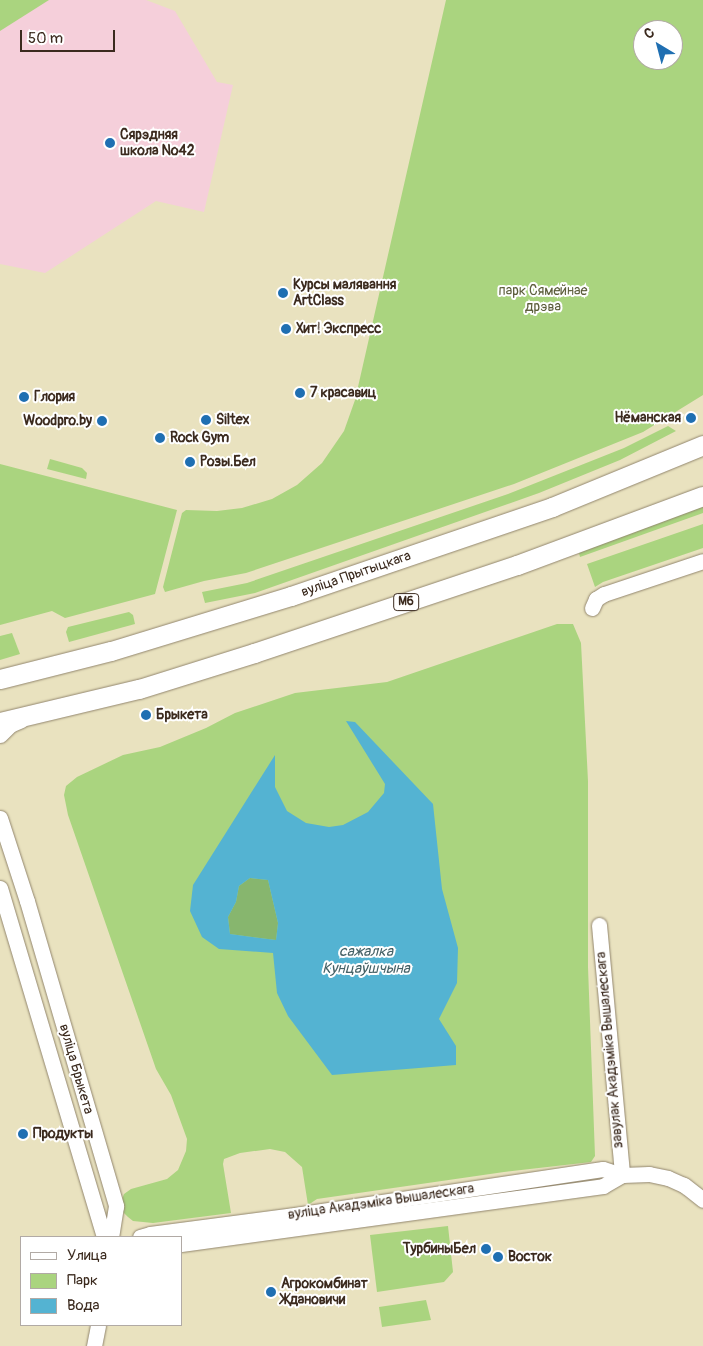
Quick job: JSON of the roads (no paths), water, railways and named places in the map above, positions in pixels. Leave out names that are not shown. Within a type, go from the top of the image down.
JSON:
[{"type":"main road","name":"вуліца Прытыцкага","points":[[0,679],[111,651],[291,596],[552,507],[703,445]]},
{"type":"main road","name":"М6","points":[[0,722],[139,689],[254,653],[517,565],[703,496]]},
{"type":"street","points":[[592,608],[596,599],[604,594],[703,561]]},
{"type":"street","points":[[0,736],[10,726],[29,716]]},
{"type":"street","name":"вуліца Брыкета","points":[[0,818],[27,901],[116,1206],[111,1236]]},
{"type":"street","name":"вуліца Брыкета","points":[[0,888],[104,1236]]},
{"type":"street","points":[[6,908],[27,901]]},
{"type":"street","name":"завулак Акадэміка Вышалескага","points":[[599,925],[622,1175]]},
{"type":"street","points":[[60,1093],[81,1088]]},
{"type":"street","name":"вуліца Акадэміка Вышалескага","points":[[143,1236],[602,1169],[622,1175],[649,1174],[668,1178],[684,1185],[703,1200]]},
{"type":"street","name":"вуліца Акадэміка Вышалескага","points":[[182,1244],[603,1186],[622,1175]]},
{"type":"street","points":[[94,1346],[98,1326]]},
{"type":"water","name":"сажалка Кунцаўшчына","points":[[346,721],[355,722],[433,804],[442,889],[458,948],[457,983],[439,1019],[456,1046],[456,1065],[332,1075],[288,1016],[277,993],[273,953],[219,949],[202,937],[190,911],[193,885],[275,755],[275,787],[287,811],[306,823],[329,827],[343,825],[368,812],[384,793],[385,784]],"holes":[[[250,878],[268,880],[278,923],[276,940],[230,934],[228,917],[236,902],[239,886]]]},
{"type":"place","name":"Сярэдняя школа №42","points":[[110,143]]},
{"type":"place","name":"Курсы малявання ArtClass","points":[[283,293]]},
{"type":"place","name":"Хит! Экспресс","points":[[286,329]]},
{"type":"place","name":"7 красавиц","points":[[300,393]]},
{"type":"place","name":"Глория","points":[[24,397]]},
{"type":"place","name":"Нёманская","points":[[691,418]]},
{"type":"place","name":"Siltex","points":[[206,420]]},
{"type":"place","name":"Woodpro.by","points":[[102,421]]},
{"type":"place","name":"Rock Gym","points":[[160,438]]},
{"type":"place","name":"Розы.Бел","points":[[190,462]]},
{"type":"place","name":"Брыкета","points":[[146,715]]},
{"type":"place","name":"Продукты","points":[[23,1134]]},
{"type":"place","name":"ТурбиныБел","points":[[486,1249]]},
{"type":"place","name":"Восток","points":[[498,1257]]},
{"type":"place","name":"Агрокомбинат Ждановичи","points":[[271,1292]]},
{"type":"park label","name":"парк Сямейнае дрэва","points":[[543,300]]}]
